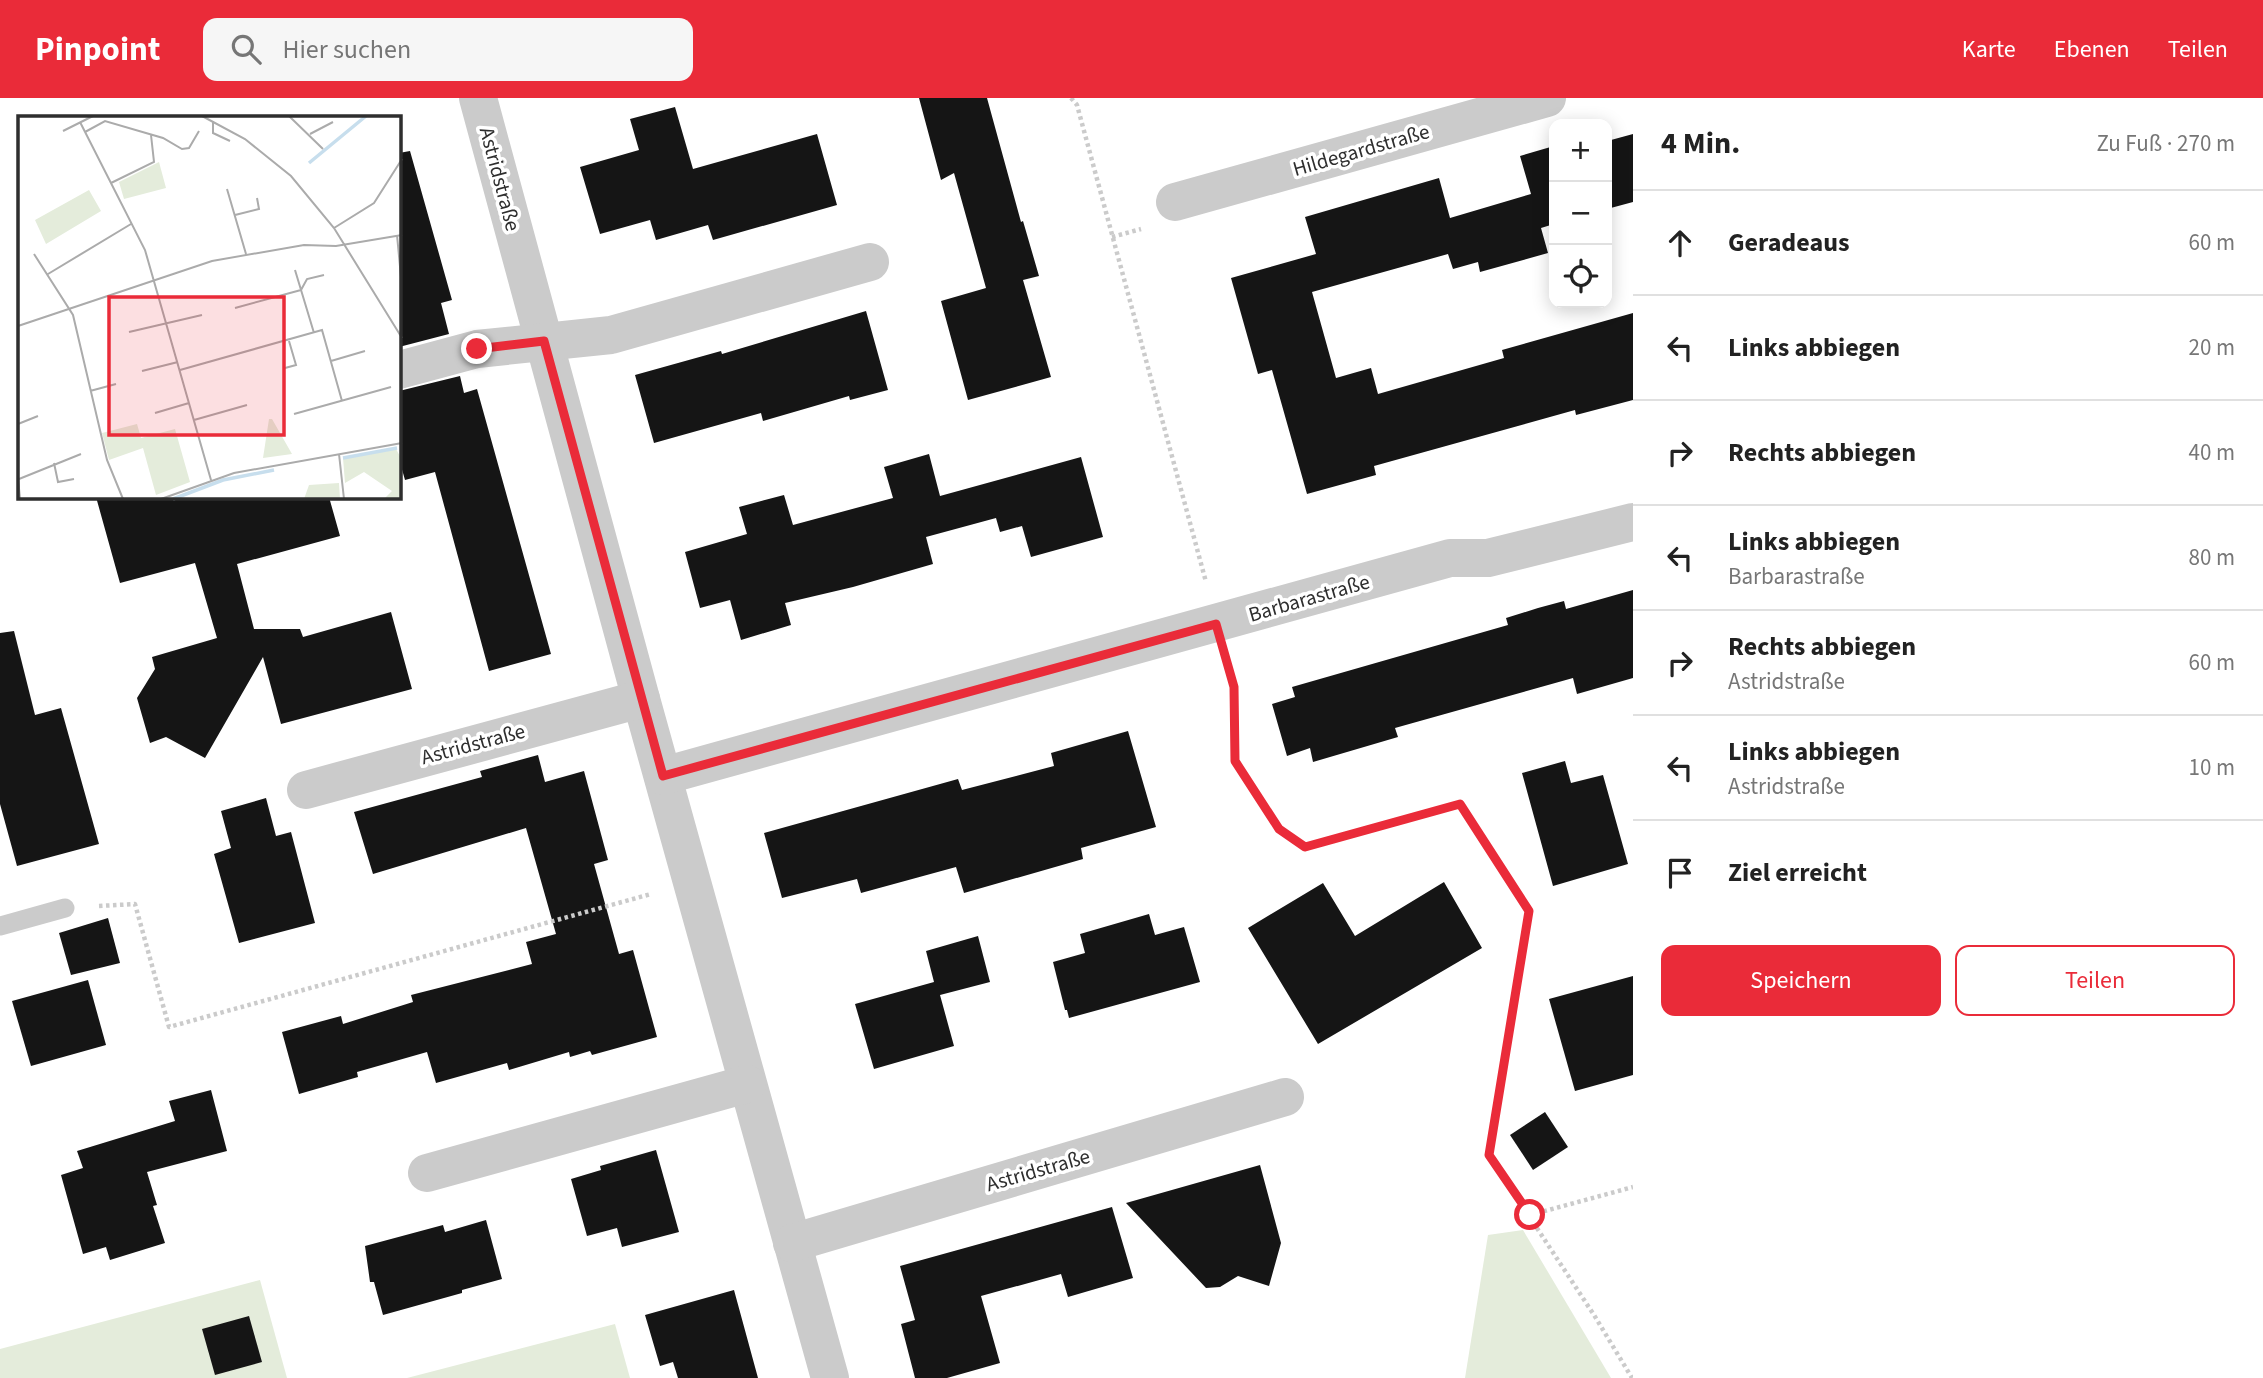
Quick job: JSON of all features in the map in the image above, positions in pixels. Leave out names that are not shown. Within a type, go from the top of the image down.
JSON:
[{"type":"street","name":"Astridstraße","points":[[478,98],[640,699],[830,1378]]},
{"type":"street","name":"Hildegardstraße","points":[[1175,202],[1547,98]]},
{"type":"street","points":[[401,369],[477,349],[611,335],[870,262]]},
{"type":"street","name":"Barbarastraße","points":[[663,776],[1450,558],[1488,558],[1633,522]]},
{"type":"street","name":"Astridstraße","points":[[306,790],[640,699]]},
{"type":"street","points":[[427,1173],[747,1084]]},
{"type":"street","name":"Astridstraße","points":[[792,1243],[1285,1097]]},
{"type":"lane","points":[[0,926],[65,908]]},
{"type":"path","points":[[1071,98],[1077,105],[1234,687],[1235,761],[1279,829],[1305,847],[1460,804],[1529,911],[1489,1155],[1530,1215],[1632,1378]]},
{"type":"path","points":[[65,908],[135,904],[169,1027],[692,883]]},
{"type":"path","points":[[1530,1215],[1633,1187]]},
{"type":"green space","points":[[1523,1230],[1611,1378],[1465,1378],[1488,1235]]},
{"type":"green space","points":[[260,1280],[287,1378],[0,1378],[0,1349]]},
{"type":"green space","points":[[615,1324],[630,1378],[407,1378]]},
{"type":"building","points":[[919,98],[987,98],[1021,222],[1023,221],[1039,276],[1023,280],[1051,377],[968,400],[941,301],[986,288],[954,173],[941,180]]},
{"type":"building","points":[[675,107],[693,169],[817,134],[837,205],[713,240],[708,225],[656,240],[650,220],[600,234],[580,167],[639,150],[630,119]]},
{"type":"building","points":[[1633,134],[1633,202],[1612,208],[1612,140]]},
{"type":"building","points":[[1549,147],[1549,226],[1541,228],[1548,253],[1480,272],[1478,262],[1453,269],[1448,254],[1312,292],[1336,378],[1371,368],[1378,394],[1504,358],[1502,350],[1633,313],[1633,400],[1576,415],[1575,410],[1374,466],[1376,475],[1307,494],[1272,370],[1258,374],[1231,278],[1316,254],[1305,217],[1439,178],[1450,218],[1531,194],[1520,156]]},
{"type":"building","points":[[410,151],[452,300],[441,303],[449,334],[401,346],[401,153]]},
{"type":"building","points":[[866,311],[888,390],[850,400],[849,396],[763,421],[761,413],[654,443],[635,375],[721,351],[722,354]]},
{"type":"building","points":[[460,376],[464,393],[477,389],[551,654],[489,671],[435,472],[405,480],[401,466],[401,391]]},
{"type":"building","points":[[929,454],[940,496],[1081,457],[1103,537],[1031,557],[1022,526],[1000,532],[996,518],[926,537],[933,564],[785,603],[791,625],[741,640],[730,600],[700,608],[685,552],[747,534],[739,507],[784,495],[793,525],[893,498],[884,467]]},
{"type":"building","points":[[97,499],[330,499],[340,536],[237,564],[254,629],[300,629],[303,637],[391,612],[412,689],[281,724],[263,657],[205,758],[166,737],[150,743],[137,698],[155,669],[152,657],[217,638],[195,563],[120,583]]},
{"type":"building","points":[[1633,590],[1633,678],[1577,694],[1573,678],[1395,728],[1398,737],[1313,762],[1310,748],[1287,756],[1272,704],[1295,697],[1292,687],[1508,625],[1506,618],[1538,608],[1564,601],[1566,609]]},
{"type":"building","points":[[14,631],[35,715],[61,708],[99,844],[17,866],[0,804],[0,633]]},
{"type":"building","points":[[1128,731],[1156,827],[1081,848],[1083,859],[964,893],[956,867],[861,893],[857,879],[782,898],[764,833],[958,779],[962,790],[1054,766],[1051,753]]},
{"type":"building","points":[[538,755],[545,782],[584,771],[608,860],[594,864],[619,954],[633,950],[657,1037],[592,1055],[590,1051],[570,1057],[569,1052],[509,1070],[507,1063],[436,1083],[427,1052],[357,1072],[358,1077],[299,1094],[282,1032],[341,1016],[343,1024],[413,1002],[411,995],[532,964],[526,942],[556,934],[526,828],[373,874],[354,812],[482,777],[480,771]]},
{"type":"building","points":[[1565,761],[1571,783],[1603,775],[1628,864],[1553,886],[1522,773]]},
{"type":"building","points":[[266,798],[276,836],[291,832],[315,923],[239,943],[214,854],[231,848],[221,811]]},
{"type":"building","points":[[1444,882],[1482,948],[1318,1044],[1248,928],[1323,883],[1355,936]]},
{"type":"building","points":[[1149,914],[1155,935],[1184,927],[1200,982],[1069,1018],[1053,962],[1085,953],[1080,934]]},
{"type":"building","points":[[108,918],[120,963],[71,975],[59,933]]},
{"type":"building","points":[[978,936],[990,982],[940,995],[954,1046],[874,1069],[855,1004],[934,982],[926,951]]},
{"type":"building","points":[[1633,976],[1633,1075],[1575,1091],[1549,999]]},
{"type":"building","points":[[88,980],[106,1045],[31,1066],[12,1001]]},
{"type":"building","points":[[211,1090],[227,1151],[147,1172],[157,1205],[153,1206],[165,1243],[110,1260],[106,1247],[83,1254],[61,1175],[83,1168],[77,1151],[175,1121],[169,1101]]},
{"type":"building","points":[[1545,1112],[1568,1147],[1533,1170],[1510,1135]]},
{"type":"building","points":[[656,1150],[679,1232],[622,1247],[617,1228],[587,1236],[571,1179],[601,1170],[600,1166]]},
{"type":"building","points":[[1260,1165],[1281,1243],[1269,1286],[1238,1276],[1220,1287],[1206,1288],[1126,1203]]},
{"type":"building","points":[[1112,1207],[1133,1278],[1068,1297],[1061,1274],[981,1296],[1000,1363],[947,1378],[915,1378],[901,1324],[915,1320],[900,1266]]},
{"type":"building","points":[[486,1220],[502,1279],[383,1315],[374,1282],[370,1282],[365,1246],[443,1225],[445,1232]]},
{"type":"building","points":[[734,1290],[758,1378],[678,1378],[673,1362],[660,1366],[645,1315]]},
{"type":"building","points":[[249,1316],[262,1362],[215,1375],[202,1329]]},
{"type":"route","points":[[477,349],[544,341],[663,776],[1216,624],[1234,687],[1235,761],[1279,829],[1305,847],[1460,804],[1529,911],[1489,1155],[1530,1215]]}]
